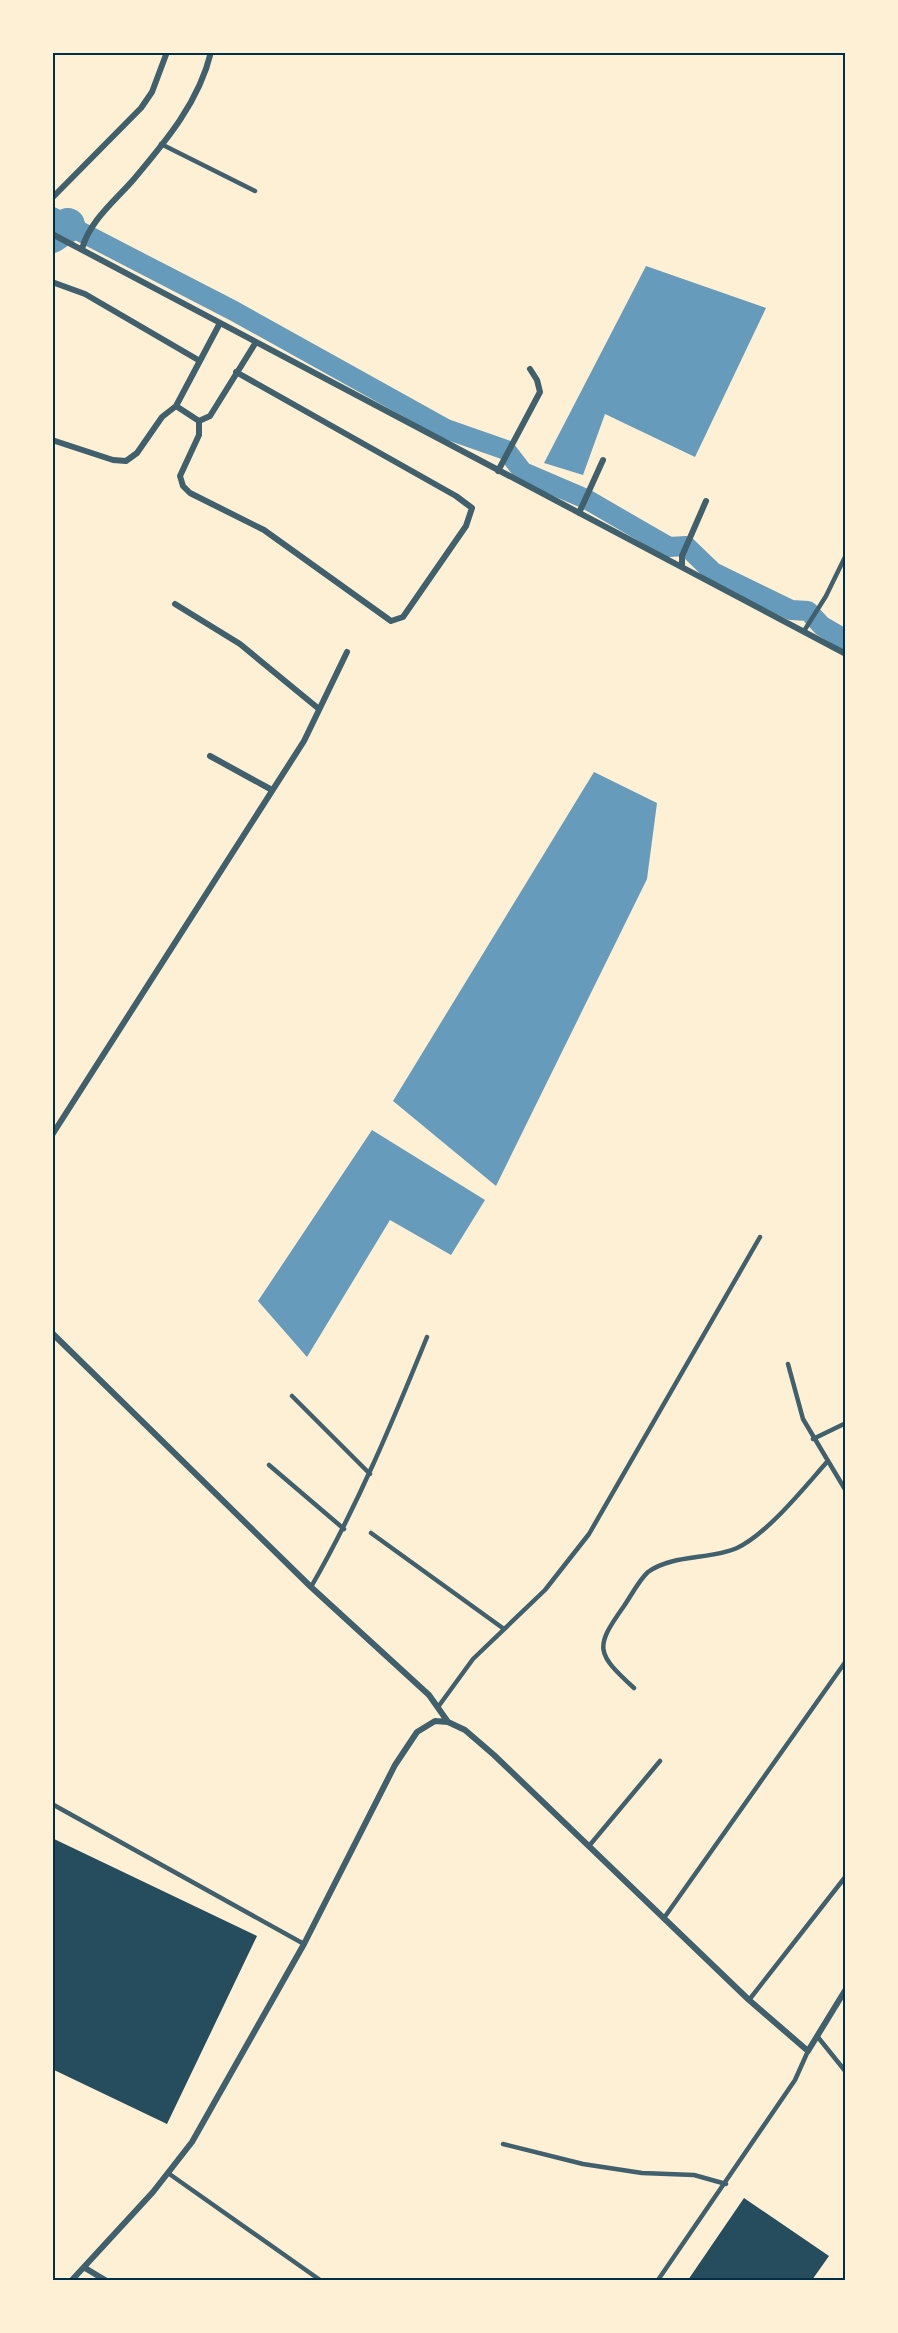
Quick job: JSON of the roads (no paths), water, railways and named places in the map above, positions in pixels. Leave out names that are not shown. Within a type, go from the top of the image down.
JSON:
[{"type":"street","points":[[55,195],[141,108],[153,92],[167,52]]},
{"type":"street","points":[[83,246],[93,223],[186,113],[211,52]]},
{"type":"street","points":[[52,234],[83,246],[220,323],[846,654]]},
{"type":"street","points":[[52,282],[85,294],[200,361]]},
{"type":"street","points":[[52,440],[113,460],[126,461],[137,453],[162,417],[176,406],[220,323]]},
{"type":"street","points":[[199,421],[210,416],[256,342]]},
{"type":"street","points":[[498,471],[506,462],[540,392],[537,380],[530,369]]},
{"type":"street","points":[[199,421],[199,435],[180,476],[183,486],[190,493],[264,530],[391,621],[403,617],[466,526],[472,508],[456,496],[236,372]]},
{"type":"street","points":[[176,406],[199,421]]},
{"type":"street","points":[[579,513],[603,460]]},
{"type":"street","points":[[682,567],[682,556],[706,501]]},
{"type":"street","points":[[175,604],[240,644],[319,709]]},
{"type":"street","points":[[52,1136],[304,741],[347,652]]},
{"type":"street","points":[[210,756],[272,790]]},
{"type":"street","points":[[52,1334],[311,1587],[429,1695],[448,1722]]},
{"type":"street","points":[[72,2280],[168,2173],[192,2142],[304,1944],[395,1764],[417,1732],[435,1721],[448,1722],[465,1730],[494,1755],[749,2000],[808,2051],[845,1989]]},
{"type":"street","points":[[85,2268],[105,2280]]},
{"type":"lane","points":[[161,144],[255,191]]},
{"type":"lane","points":[[804,631],[826,596],[846,555]]},
{"type":"lane","points":[[438,1707],[473,1659],[545,1590],[589,1534],[760,1237]]},
{"type":"lane","points":[[311,1587],[344,1529],[370,1474],[427,1337]]},
{"type":"lane","points":[[788,1364],[802,1419],[826,1463],[846,1491]]},
{"type":"lane","points":[[292,1396],[370,1474]]},
{"type":"lane","points":[[813,1439],[846,1423]]},
{"type":"lane","points":[[634,1688],[613,1668],[603,1653],[604,1634],[648,1572],[673,1562],[737,1548],[780,1515],[826,1463]]},
{"type":"lane","points":[[269,1465],[344,1529]]},
{"type":"lane","points":[[371,1533],[504,1629]]},
{"type":"lane","points":[[664,1918],[846,1661]]},
{"type":"lane","points":[[589,1846],[660,1761]]},
{"type":"lane","points":[[52,1804],[304,1944]]},
{"type":"lane","points":[[749,2000],[846,1876]]},
{"type":"lane","points":[[817,2036],[846,2072]]},
{"type":"lane","points":[[658,2280],[726,2184],[795,2080],[808,2051]]},
{"type":"lane","points":[[503,2144],[583,2164],[642,2173],[694,2175],[726,2184]]},
{"type":"lane","points":[[168,2173],[320,2280]]},
{"type":"water","points":[[646,266],[766,308],[695,457],[605,414],[583,475],[544,463]]},
{"type":"water","points":[[594,772],[657,803],[647,879],[496,1186],[393,1101]]},
{"type":"water","points":[[372,1130],[485,1200],[451,1255],[390,1220],[307,1357],[258,1301]]},
{"type":"waterway","points":[[52,217],[234,311],[446,429],[506,450],[523,472],[586,499],[669,547],[686,546],[713,572],[791,610],[808,611],[822,626],[846,640]]},
{"type":"waterway","points":[[52,236],[68,225]]}]
